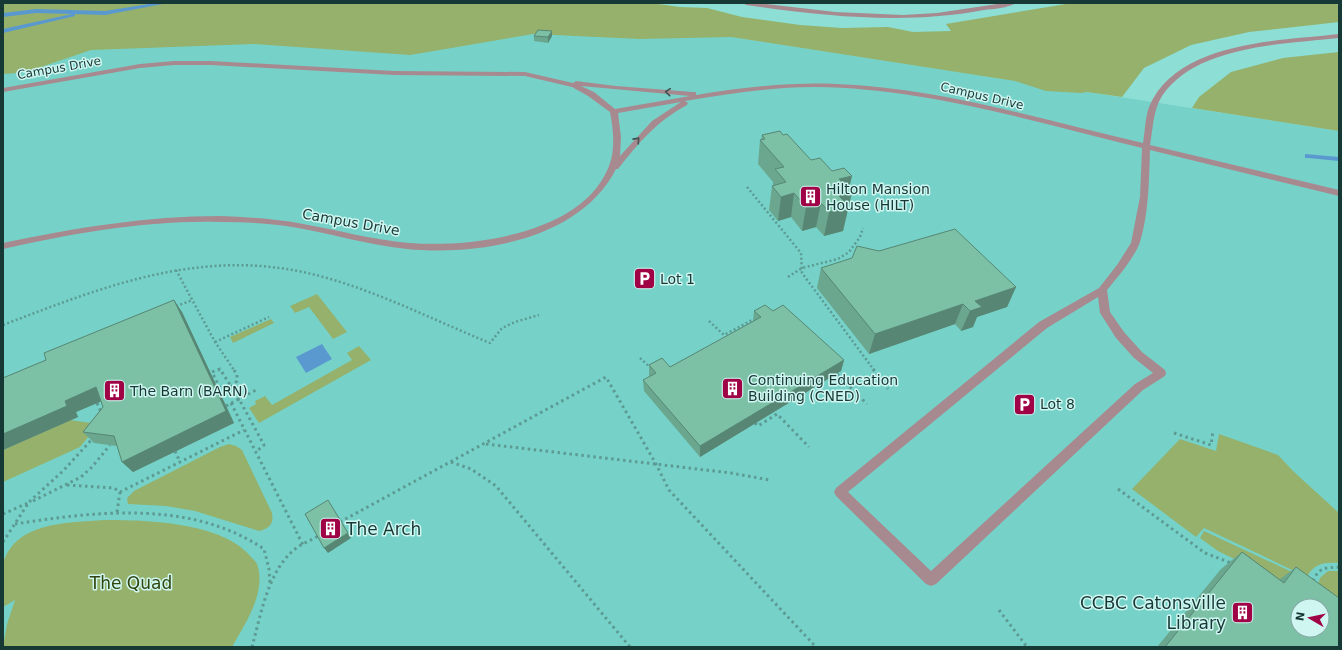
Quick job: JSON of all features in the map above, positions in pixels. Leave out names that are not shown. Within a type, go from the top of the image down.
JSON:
[{"type":"street","points":[[746,3],[808,12],[892,17],[933,15],[1013,3]]},
{"type":"street","points":[[1102,290],[1105,313],[1120,335],[1138,355],[1161,373],[1139,387],[931,580],[840,492],[1044,325],[1102,290],[1120,267],[1135,243],[1144,197],[1146,147],[1152,109],[1159,95],[1172,80],[1192,66],[1223,53],[1256,45],[1339,36]]},
{"type":"street","name":"Campus Drive","points":[[3,90],[112,71],[174,63],[211,63],[394,72],[525,74],[574,85],[591,94],[614,111],[618,129],[618,149],[612,170],[599,190],[582,207],[560,221],[538,231],[499,242],[426,246],[393,244],[299,226],[252,220],[202,219],[148,221],[95,227],[3,246]]},
{"type":"street","points":[[556,80],[616,88],[707,96]]},
{"type":"street","name":"Campus Drive","points":[[614,111],[707,96],[789,86],[884,90],[933,97],[1339,193]]},
{"type":"street","points":[[612,170],[636,141],[653,124],[676,107],[693,98]]},
{"type":"path","points":[[747,187],[801,253],[802,273],[888,389]]},
{"type":"path","points":[[788,276],[802,268],[838,259],[849,252],[860,237],[863,228]]},
{"type":"path","points":[[3,325],[111,285],[140,277],[176,270],[235,264],[279,267],[302,271],[352,286],[490,343],[502,328],[539,314]]},
{"type":"path","points":[[176,270],[215,342],[237,374],[237,381],[231,387]]},
{"type":"path","points":[[171,309],[193,300]]},
{"type":"path","points":[[215,342],[269,317]]},
{"type":"path","points":[[709,321],[724,335],[757,318],[758,319]]},
{"type":"path","points":[[640,358],[656,373]]},
{"type":"path","points":[[217,387],[220,386],[212,372],[220,369],[239,399],[264,445],[256,452]]},
{"type":"path","points":[[837,374],[867,404]]},
{"type":"path","points":[[335,525],[486,444],[606,377],[656,464],[669,490],[816,647]]},
{"type":"path","points":[[226,406],[256,390]]},
{"type":"path","points":[[98,403],[102,415]]},
{"type":"path","points":[[231,403],[302,545]]},
{"type":"path","points":[[755,423],[758,426],[777,414],[809,447]]},
{"type":"path","points":[[120,492],[244,430]]},
{"type":"path","points":[[1174,433],[1211,445],[1213,431]]},
{"type":"path","points":[[3,542],[29,502],[64,470],[94,437]]},
{"type":"path","points":[[486,444],[656,464],[770,480]]},
{"type":"path","points":[[3,514],[67,485],[81,477],[92,467],[110,445]]},
{"type":"path","points":[[175,451],[180,462]]},
{"type":"path","points":[[451,462],[471,469],[496,486],[630,647]]},
{"type":"path","points":[[67,485],[114,488],[120,492]]},
{"type":"path","points":[[1118,489],[1205,553],[1238,566]]},
{"type":"path","points":[[117,512],[120,492]]},
{"type":"path","points":[[15,524],[69,516],[117,512],[174,516],[215,524],[240,533],[264,549],[269,569],[270,586]]},
{"type":"path","points":[[252,647],[270,586],[282,564],[294,549],[324,532]]},
{"type":"path","points":[[1312,585],[1317,572],[1325,568],[1339,567]]},
{"type":"path","points":[[999,610],[1027,647]]},
{"type":"shaded area","points":[[513,3],[1339,131],[1339,647],[3,647],[3,38]]},
{"type":"shaded area","points":[[322,344],[332,359],[306,373],[296,357]]},
{"type":"green space","points":[[3,3],[651,3],[680,7],[707,8],[742,17],[800,25],[842,28],[888,27],[913,32],[951,31],[946,24],[1072,3],[1334,3],[1339,5],[1339,22],[1249,32],[1191,45],[1144,68],[1122,97],[1087,92],[1046,91],[1015,81],[731,37],[640,39],[533,34],[410,55],[253,44],[91,50],[38,68],[18,73],[3,74]]},
{"type":"green space","points":[[1339,52],[1339,131],[1192,108],[1199,97],[1231,72],[1283,58]]},
{"type":"green space","points":[[317,294],[347,332],[333,339],[309,307],[295,313],[290,306]]},
{"type":"green space","points":[[271,319],[274,323],[233,343],[230,337]]},
{"type":"green space","points":[[359,346],[371,360],[259,423],[249,408],[256,404],[255,401],[265,396],[272,405],[352,360],[347,353]]},
{"type":"green space","points":[[69,420],[99,424],[80,447],[3,482],[3,450]]},
{"type":"green space","points":[[1219,434],[1278,455],[1293,471],[1339,513],[1339,563],[1320,564],[1310,572],[1307,577],[1204,528],[1196,537],[1132,489],[1180,439],[1216,451]]},
{"type":"green space","points":[[229,444],[242,450],[272,513],[272,523],[266,529],[259,531],[195,511],[166,506],[128,504],[127,498],[134,491],[220,447]]},
{"type":"green space","name":"The Quad","points":[[104,520],[162,522],[203,530],[222,536],[238,545],[251,557],[257,564],[259,575],[257,597],[248,618],[232,647],[3,647],[7,624],[15,600],[3,607],[2,568],[9,550],[19,539],[31,532],[45,527],[75,522]]},
{"type":"green space","points":[[1204,531],[1305,578],[1302,592],[1218,551],[1200,538]]},
{"type":"green space","points":[[1328,571],[1339,571],[1339,600],[1318,584],[1320,578]]},
{"type":"building","points":[[538,30],[552,31],[548,37],[534,36]]},
{"type":"building","points":[[780,131],[783,135],[787,134],[811,160],[820,158],[832,171],[844,168],[852,176],[839,179],[852,192],[839,196],[849,206],[829,212],[821,203],[806,207],[794,193],[781,197],[772,186],[786,182],[775,169],[784,167],[760,140],[765,139],[762,135]]},
{"type":"building","points":[[955,229],[1016,287],[975,301],[982,307],[970,311],[963,304],[875,334],[821,268],[852,258],[857,246],[879,251]]},
{"type":"building","name":"The Barn (BARN)","points":[[174,300],[226,411],[122,462],[114,436],[83,432],[103,407],[96,387],[65,401],[67,406],[3,434],[3,378],[46,360],[44,353]]},
{"type":"building","name":"Continuing Education Building (CNED)","points":[[765,305],[773,311],[783,305],[844,360],[700,446],[643,380],[656,373],[649,365],[662,358],[670,367],[761,317],[754,311]]},
{"type":"building","name":"The Arch","points":[[328,500],[348,533],[324,548],[305,514]]},
{"type":"building","name":"CCBC Catonsville Library","points":[[1242,552],[1284,583],[1296,567],[1339,598],[1339,647],[1165,647]]},
{"type":"waterway","points":[[3,15],[36,11],[105,13],[165,3]]},
{"type":"waterway","points":[[3,31],[73,15]]},
{"type":"waterway","points":[[1308,156],[1339,159]]},
{"type":"place","name":"Hilton Mansion House (HILT)","points":[[810,197]]},
{"type":"place","name":"Lot 1","points":[[645,279]]},
{"type":"place","name":"Continuing Education Building (CNED)","points":[[732,388]]},
{"type":"place","name":"The Barn (BARN)","points":[[115,391]]},
{"type":"place","name":"Lot 8","points":[[1025,404]]},
{"type":"place","name":"The Arch","points":[[330,529]]},
{"type":"place","name":"CCBC Catonsville Library","points":[[1242,613]]}]
